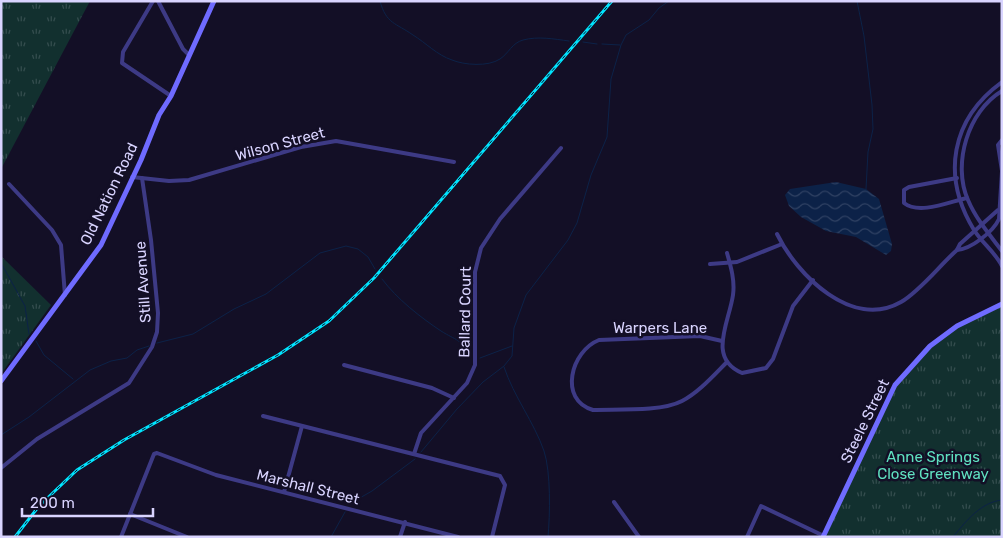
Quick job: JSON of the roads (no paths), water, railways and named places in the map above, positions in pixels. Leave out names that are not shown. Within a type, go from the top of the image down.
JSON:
[{"type":"main road","name":"Old Nation Road","points":[[1,381],[101,245],[159,114],[171,96],[214,1]]},
{"type":"main road","name":"Steele Street","points":[[823,536],[895,385],[930,346],[957,326],[1002,304]]},
{"type":"street","points":[[153,1],[123,52],[122,63],[171,96]]},
{"type":"street","points":[[158,1],[183,49],[189,55]]},
{"type":"street","points":[[1002,82],[986,94],[966,120],[957,141],[955,178],[959,200],[974,230],[1002,266]]},
{"type":"street","points":[[1002,91],[984,107],[973,124],[965,143],[962,177],[967,198],[982,225],[1002,251]]},
{"type":"street","points":[[966,120],[973,124]]},
{"type":"street","points":[[957,250],[965,250],[997,224],[1000,214],[998,210],[1002,169],[998,145],[1002,140]]},
{"type":"street","name":"Wilson Street","points":[[142,178],[169,181],[189,180],[300,147],[336,141],[454,162]]},
{"type":"street","name":"Ballard Court","points":[[414,454],[421,433],[468,383],[475,365],[475,272],[481,248],[500,218],[561,148]]},
{"type":"street","points":[[132,177],[142,178]]},
{"type":"street","points":[[962,177],[909,187],[904,190],[904,204],[910,208],[919,209],[967,198]]},
{"type":"street","name":"Still Avenue","points":[[1,468],[37,439],[129,383],[152,347],[157,332],[158,313],[151,240],[142,178]]},
{"type":"street","points":[[9,184],[52,230],[60,245],[64,296]]},
{"type":"street","points":[[777,234],[792,259],[839,302],[851,307],[883,309],[902,301],[957,250],[960,244],[974,230],[998,210]]},
{"type":"street","points":[[710,264],[730,264],[751,258],[782,244]]},
{"type":"street","points":[[727,253],[733,293],[722,341],[724,357],[726,362],[742,373],[766,368],[773,359],[793,306],[813,280]]},
{"type":"street","name":"Warpers Lane","points":[[722,341],[700,336],[599,340],[592,342],[578,357],[573,385],[574,395],[585,407],[593,410],[669,406],[683,401],[694,393],[726,362]]},
{"type":"street","points":[[344,365],[432,388],[454,398]]},
{"type":"street","points":[[263,416],[502,478],[505,485],[492,537]]},
{"type":"street","points":[[284,492],[302,426]]},
{"type":"street","name":"Marshall Street","points":[[130,514],[155,453],[216,475],[458,537]]},
{"type":"street","points":[[614,502],[639,537]]},
{"type":"street","points":[[747,537],[761,506],[823,536]]},
{"type":"street","points":[[121,537],[130,514],[187,537]]},
{"type":"street","points":[[400,537],[404,522]]},
{"type":"water","points":[[836,182],[866,189],[879,199],[892,244],[891,251],[886,255],[856,237],[826,231],[801,217],[789,206],[785,195],[790,189]]},
{"type":"waterway","points":[[380,1],[382,9],[392,22],[441,55],[463,63],[483,64],[495,62],[503,57],[516,43],[523,40],[546,38],[569,41]]},
{"type":"waterway","points":[[421,452],[457,409],[483,382],[504,366],[512,356],[514,328],[526,295],[568,240],[577,223],[591,175],[607,137],[611,79],[621,45],[626,35],[649,20],[659,8],[669,1]]},
{"type":"waterway","points":[[857,1],[864,36],[872,105],[873,129],[868,152],[866,189]]},
{"type":"waterway","points":[[583,42],[597,44]]},
{"type":"waterway","points":[[602,44],[620,45]]},
{"type":"waterway","points":[[157,343],[193,334],[234,309],[266,294],[320,253],[346,246],[358,249],[368,257],[375,269]]},
{"type":"waterway","points":[[1,263],[25,306],[29,334]]},
{"type":"waterway","points":[[382,279],[417,314],[461,343],[470,356]]},
{"type":"waterway","points":[[36,341],[44,355],[73,379]]},
{"type":"waterway","points":[[1,435],[29,417],[90,370],[111,361],[127,358],[137,350],[149,346]]},
{"type":"waterway","points":[[480,358],[512,346]]},
{"type":"waterway","points":[[504,367],[544,451],[549,482],[548,537]]},
{"type":"waterway","points":[[351,503],[372,491],[415,459]]},
{"type":"waterway","points":[[953,537],[981,508],[987,504],[1002,500]]},
{"type":"waterway","points":[[331,537],[345,512]]},
{"type":"railway","points":[[15,537],[39,506],[77,470],[124,440],[278,355],[329,321],[374,278],[612,1]]},
{"type":"park label","name":"Anne Springs Close Greenway","points":[[933,466]]}]
